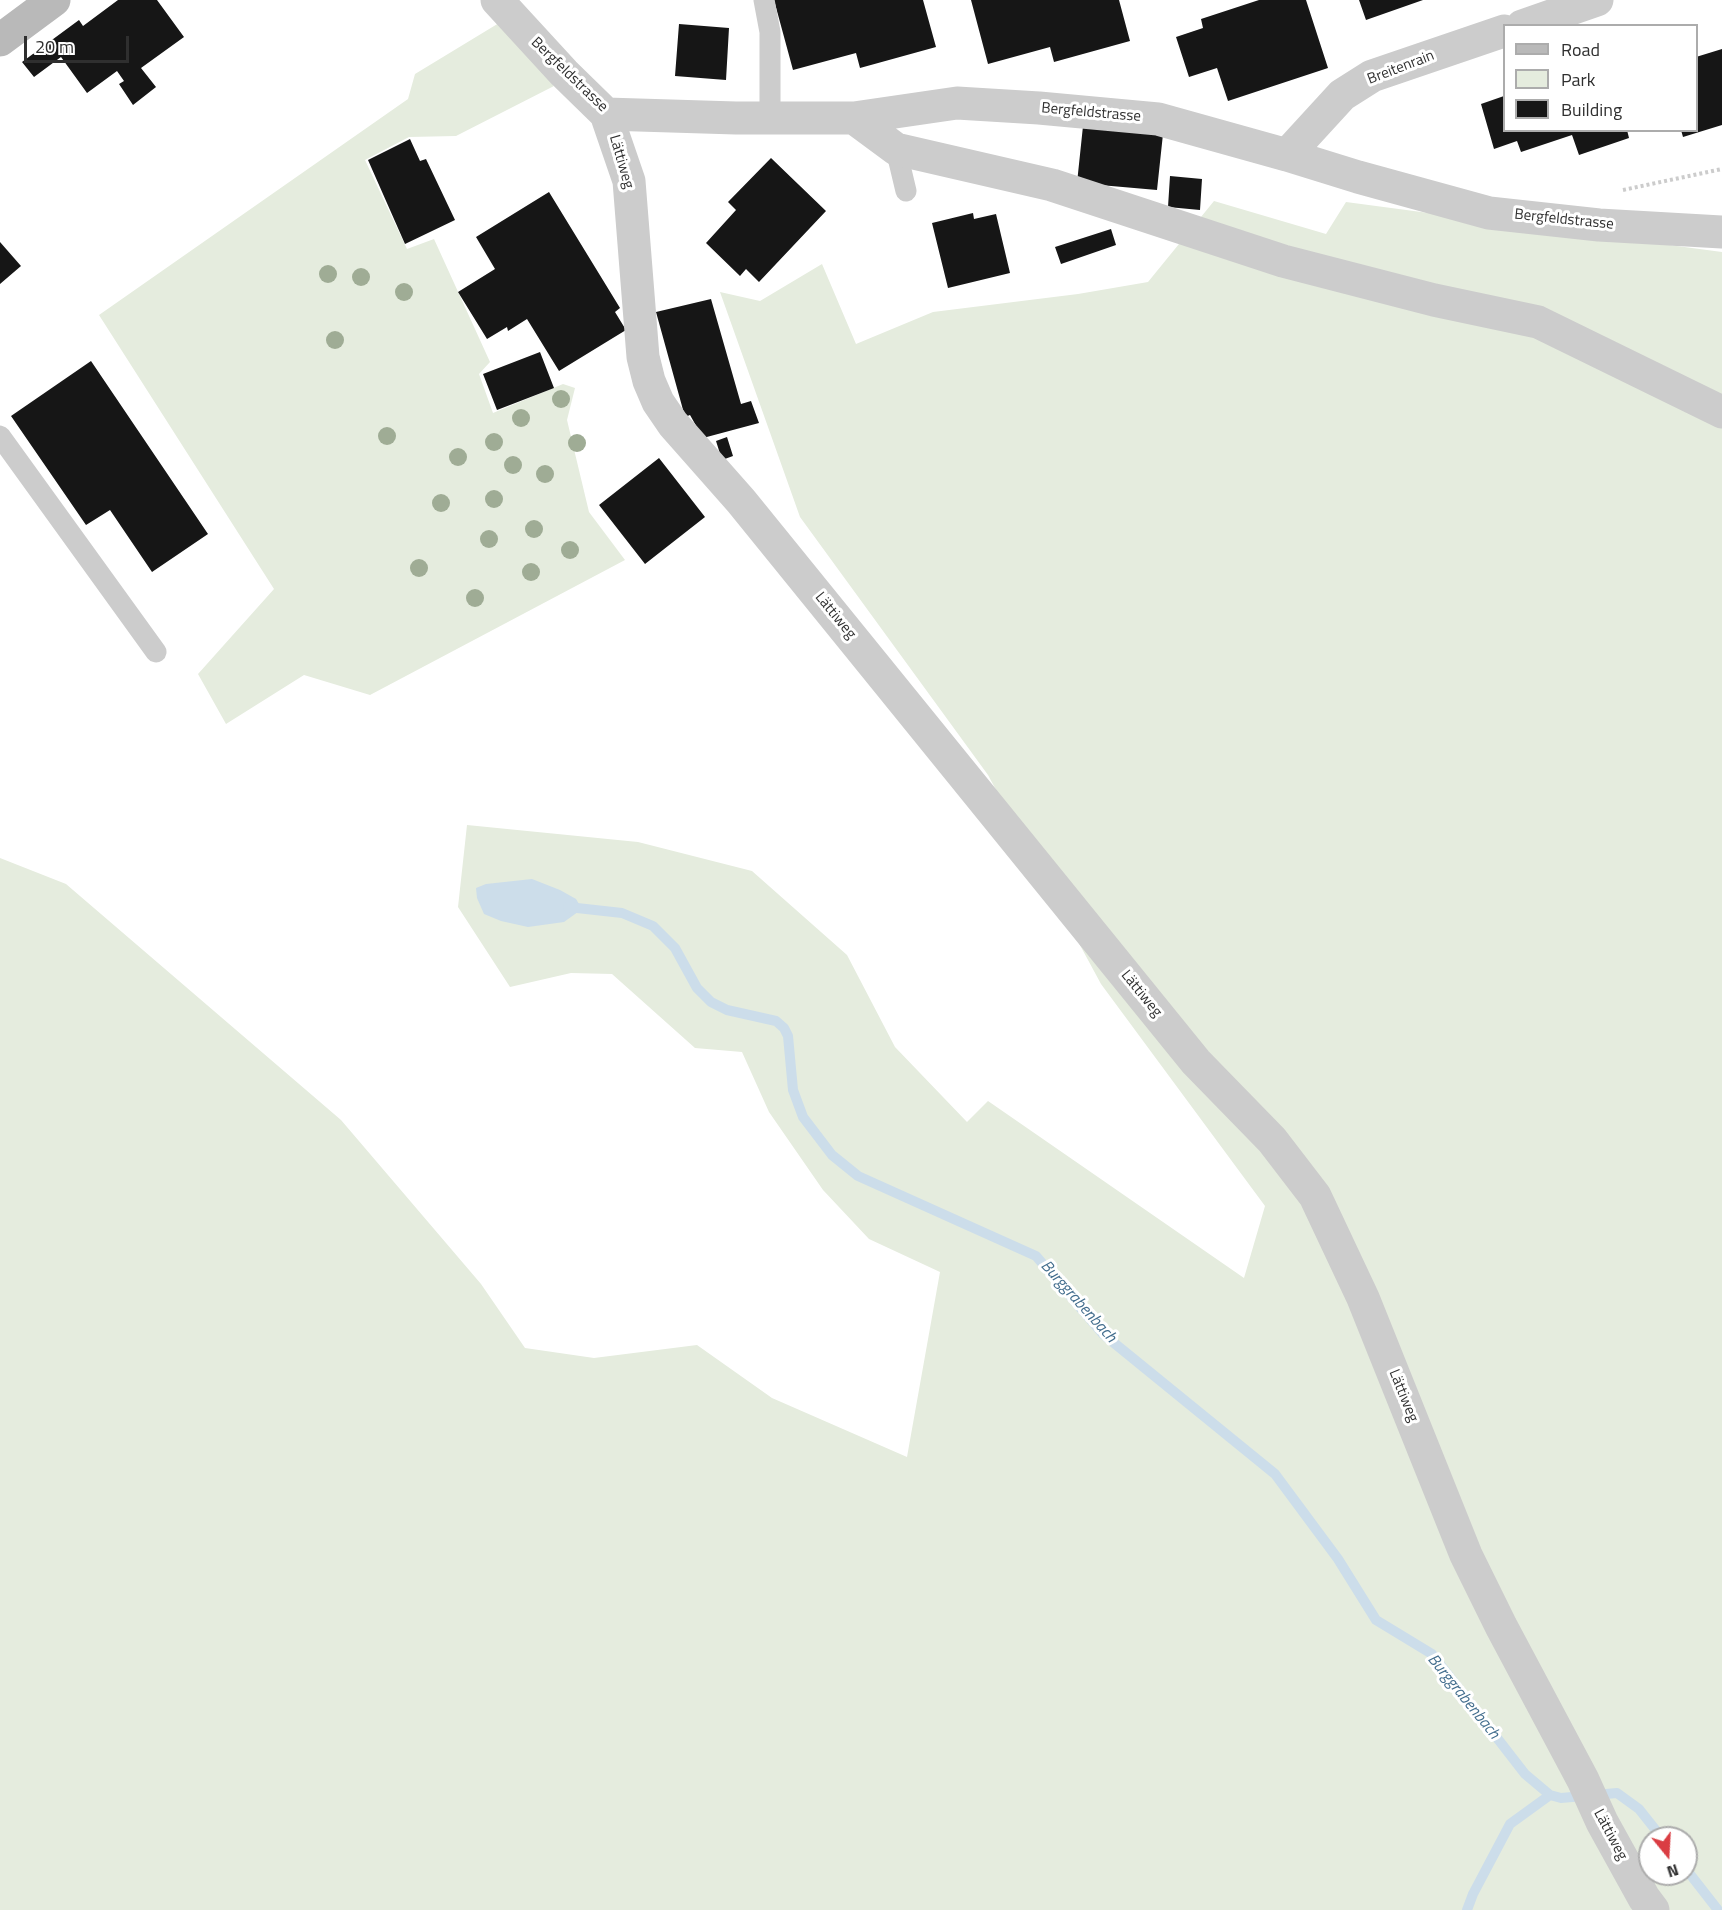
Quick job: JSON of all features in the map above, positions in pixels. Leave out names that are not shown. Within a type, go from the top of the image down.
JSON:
[{"type":"street","points":[[0,40],[54,0]]},
{"type":"street","name":"Bergfeldstrasse","points":[[497,0],[556,65],[606,114],[854,118],[957,103],[1158,119],[1490,213],[1599,225],[1722,232]]},
{"type":"street","points":[[1528,24],[1597,0]]},
{"type":"street","name":"Breitenrain","points":[[1287,155],[1342,95],[1372,76],[1503,31]]},
{"type":"street","name":"Lättiweg","points":[[606,114],[629,181],[643,357],[649,381],[658,402],[1196,1062],[1272,1140],[1315,1196],[1363,1298],[1466,1555],[1501,1626],[1583,1779],[1602,1822],[1653,1910]]},
{"type":"street","points":[[854,118],[896,149],[1052,185],[1283,261],[1434,300],[1538,322],[1722,412]]},
{"type":"lane","points":[[764,0],[770,32],[770,118]]},
{"type":"lane","points":[[896,149],[906,191]]},
{"type":"lane","points":[[0,436],[156,652]]},
{"type":"green space","points":[[499,23],[554,86],[456,136],[409,137],[365,160],[407,249],[434,239],[490,362],[479,374],[493,413],[563,384],[575,388],[567,420],[589,512],[625,560],[370,695],[304,675],[226,724],[198,674],[274,589],[99,315],[408,99],[415,74]]},
{"type":"green space","points":[[1214,201],[1326,234],[1346,202],[1722,252],[1722,1910],[0,1910],[0,858],[66,884],[341,1120],[481,1284],[525,1348],[594,1358],[697,1345],[772,1398],[907,1457],[940,1272],[869,1239],[823,1190],[769,1112],[742,1052],[695,1048],[612,974],[571,973],[510,987],[458,907],[467,825],[638,842],[752,871],[847,955],[895,1047],[967,1122],[988,1101],[1244,1278],[1265,1206],[1101,984],[988,775],[800,517],[720,292],[760,301],[822,264],[856,344],[933,312],[1078,294],[1148,282]]},
{"type":"water","points":[[532,879],[576,899],[582,909],[564,922],[528,927],[501,921],[484,914],[477,898],[476,888],[486,884]]},
{"type":"building","points":[[118,0],[157,0],[184,37],[141,68],[156,87],[133,105],[119,84],[124,81],[117,71],[87,93],[61,57],[34,77],[22,62],[79,20],[83,26]]},
{"type":"building","points":[[774,0],[923,0],[936,47],[860,68],[856,53],[793,70]]},
{"type":"building","points":[[971,0],[1119,0],[1130,41],[1054,62],[1050,47],[988,64]]},
{"type":"building","points":[[1259,0],[1306,0],[1328,68],[1228,101],[1217,68],[1189,77],[1176,37],[1203,28],[1201,19]]},
{"type":"building","points":[[1359,0],[1423,0],[1366,20]]},
{"type":"building","points":[[679,24],[729,28],[726,80],[675,76]]},
{"type":"building","points":[[1722,49],[1722,125],[1683,137],[1682,132],[1698,132],[1698,56]]},
{"type":"building","points":[[1503,96],[1503,132],[1628,132],[1629,138],[1579,155],[1572,135],[1521,152],[1517,141],[1494,149],[1481,104]]},
{"type":"building","points":[[1083,126],[1163,134],[1157,190],[1077,183]]},
{"type":"building","points":[[410,139],[420,161],[426,159],[455,220],[405,244],[368,160]]},
{"type":"building","points":[[771,158],[826,211],[759,282],[746,269],[740,276],[706,243],[736,210],[728,202]]},
{"type":"building","points":[[1170,176],[1202,179],[1200,210],[1168,207]]},
{"type":"building","points":[[549,192],[620,308],[615,312],[626,330],[559,371],[527,319],[508,331],[507,327],[487,339],[458,292],[495,269],[476,237]]},
{"type":"building","points":[[973,213],[974,219],[996,214],[1010,273],[948,288],[932,223]]},
{"type":"building","points":[[1111,229],[1116,245],[1061,264],[1055,247]]},
{"type":"building","points":[[0,242],[21,266],[0,284]]},
{"type":"building","points":[[711,299],[741,404],[751,401],[759,423],[703,438],[690,415],[685,417],[656,312]]},
{"type":"building","points":[[540,352],[554,388],[497,410],[483,374]]},
{"type":"building","points":[[91,361],[208,534],[152,572],[110,510],[86,525],[11,416]]},
{"type":"building","points":[[727,437],[733,456],[722,460],[716,441]]},
{"type":"building","points":[[659,458],[705,517],[645,564],[599,505]]},
{"type":"waterway","name":"Burggrabenbach","points":[[568,907],[622,913],[653,926],[675,948],[697,988],[711,1002],[727,1010],[776,1021],[784,1028],[788,1036],[793,1090],[803,1117],[832,1155],[858,1176],[1036,1256],[1103,1334],[1275,1474],[1338,1559],[1376,1620],[1432,1654],[1525,1774],[1550,1795],[1561,1798],[1617,1793],[1639,1809],[1652,1826]]},
{"type":"waterway","points":[[1467,1910],[1510,1824],[1550,1795]]},
{"type":"waterway","name":"Burggrabenbach","points":[[1698,1884],[1718,1910]]}]
